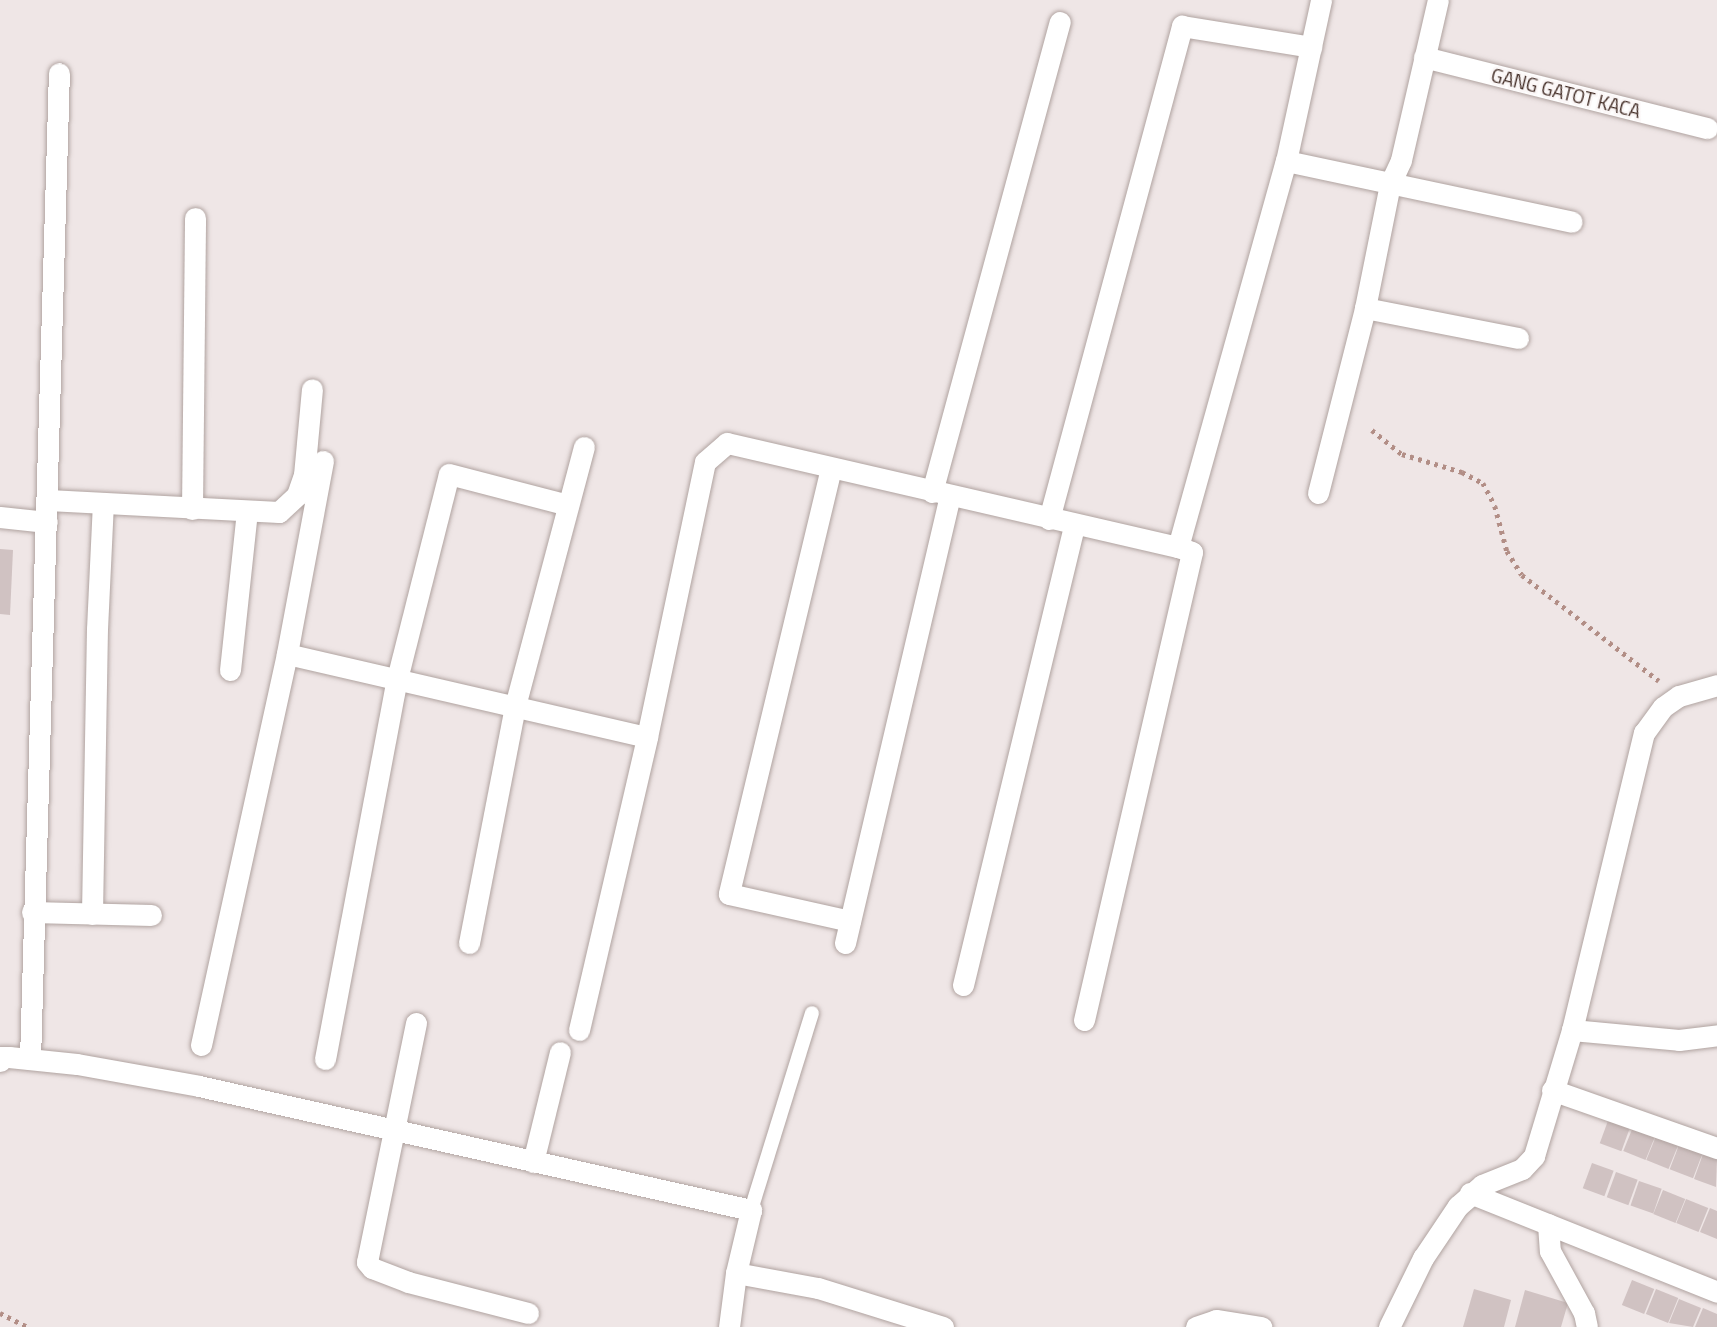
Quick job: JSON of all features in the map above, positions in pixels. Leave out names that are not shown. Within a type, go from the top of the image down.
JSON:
[{"type":"street","points":[[1178,547],[1286,161],[1321,0]]},
{"type":"street","points":[[1318,493],[1365,308],[1390,184],[1401,160],[1438,0]]},
{"type":"street","points":[[845,943],[941,494],[1060,23]]},
{"type":"street","points":[[1049,519],[1182,26],[1311,47]]},
{"type":"street","name":"GANG GATOT KACA","points":[[1424,57],[1707,128]]},
{"type":"street","points":[[30,1059],[32,912],[48,500],[59,73]]},
{"type":"street","points":[[1286,161],[1572,222]]},
{"type":"street","points":[[192,509],[195,218]]},
{"type":"street","points":[[1365,308],[1518,338]]},
{"type":"street","points":[[48,500],[279,512],[298,495],[307,463],[312,389]]},
{"type":"street","points":[[579,1030],[647,737],[705,462],[727,443],[1192,552],[1084,1020]]},
{"type":"street","points":[[469,943],[515,706],[583,447]]},
{"type":"street","points":[[201,1045],[288,654],[323,461]]},
{"type":"street","points":[[831,468],[729,894],[850,921]]},
{"type":"street","points":[[325,1059],[397,679],[449,474],[568,505]]},
{"type":"street","points":[[92,914],[97,629],[103,503]]},
{"type":"street","points":[[230,670],[247,512]]},
{"type":"street","points":[[0,517],[47,522]]},
{"type":"street","points":[[963,985],[1074,524]]},
{"type":"street","points":[[288,654],[647,737]]},
{"type":"street","points":[[1389,1327],[1423,1258],[1458,1206],[1482,1185],[1522,1169],[1529,1163],[1539,1144],[1552,1090],[1572,1030],[1644,733],[1663,707],[1679,696],[1717,685]]},
{"type":"street","points":[[32,912],[150,915]]},
{"type":"street","points":[[416,1023],[367,1262],[372,1268],[396,1278],[528,1313]]},
{"type":"street","points":[[1572,1030],[1679,1040],[1717,1035]]},
{"type":"street","points":[[533,1162],[560,1052]]},
{"type":"street","points":[[0,1058],[30,1059],[199,1086],[751,1210],[736,1273],[729,1327]]},
{"type":"street","points":[[1552,1090],[1717,1148]]},
{"type":"street","points":[[1470,1194],[1717,1292]]},
{"type":"street","points":[[1548,1224],[1550,1251],[1584,1313],[1587,1327]]},
{"type":"street","points":[[736,1273],[818,1288],[943,1327]]},
{"type":"street","points":[[1199,1326],[1221,1320],[1261,1327]]},
{"type":"lane","points":[[751,1210],[812,1013]]},
{"type":"path","points":[[1372,430],[1402,454],[1462,472],[1483,483],[1495,506],[1507,551],[1522,575],[1679,696]]},
{"type":"path","points":[[0,1313],[27,1327]]},
{"type":"building","points":[[0,549],[13,550],[10,615],[0,614]]},
{"type":"building","points":[[1609,1118],[1631,1126],[1621,1151],[1600,1143]]},
{"type":"building","points":[[1633,1127],[1655,1136],[1646,1160],[1623,1151]]},
{"type":"building","points":[[1656,1136],[1678,1145],[1669,1169],[1646,1160]]},
{"type":"building","points":[[1679,1145],[1702,1154],[1693,1178],[1670,1169]]},
{"type":"building","points":[[1703,1154],[1717,1159],[1716,1187],[1694,1179]]},
{"type":"building","points":[[1592,1163],[1614,1171],[1604,1196],[1583,1188]]},
{"type":"building","points":[[1616,1172],[1638,1180],[1628,1205],[1607,1197]]},
{"type":"building","points":[[1639,1181],[1662,1189],[1653,1213],[1631,1206]]},
{"type":"building","points":[[1663,1190],[1685,1199],[1676,1223],[1653,1214]]},
{"type":"building","points":[[1686,1199],[1708,1208],[1699,1232],[1676,1223]]},
{"type":"building","points":[[1710,1208],[1717,1211],[1717,1239],[1700,1232]]},
{"type":"building","points":[[1632,1280],[1654,1289],[1644,1314],[1622,1305]]},
{"type":"building","points":[[1474,1289],[1511,1300],[1504,1327],[1463,1327]]},
{"type":"building","points":[[1656,1289],[1678,1298],[1668,1323],[1646,1314]]},
{"type":"building","points":[[1525,1290],[1568,1303],[1561,1327],[1515,1327]]},
{"type":"building","points":[[1679,1299],[1701,1308],[1693,1327],[1669,1323]]},
{"type":"building","points":[[1703,1308],[1717,1314],[1717,1327],[1695,1327]]}]
